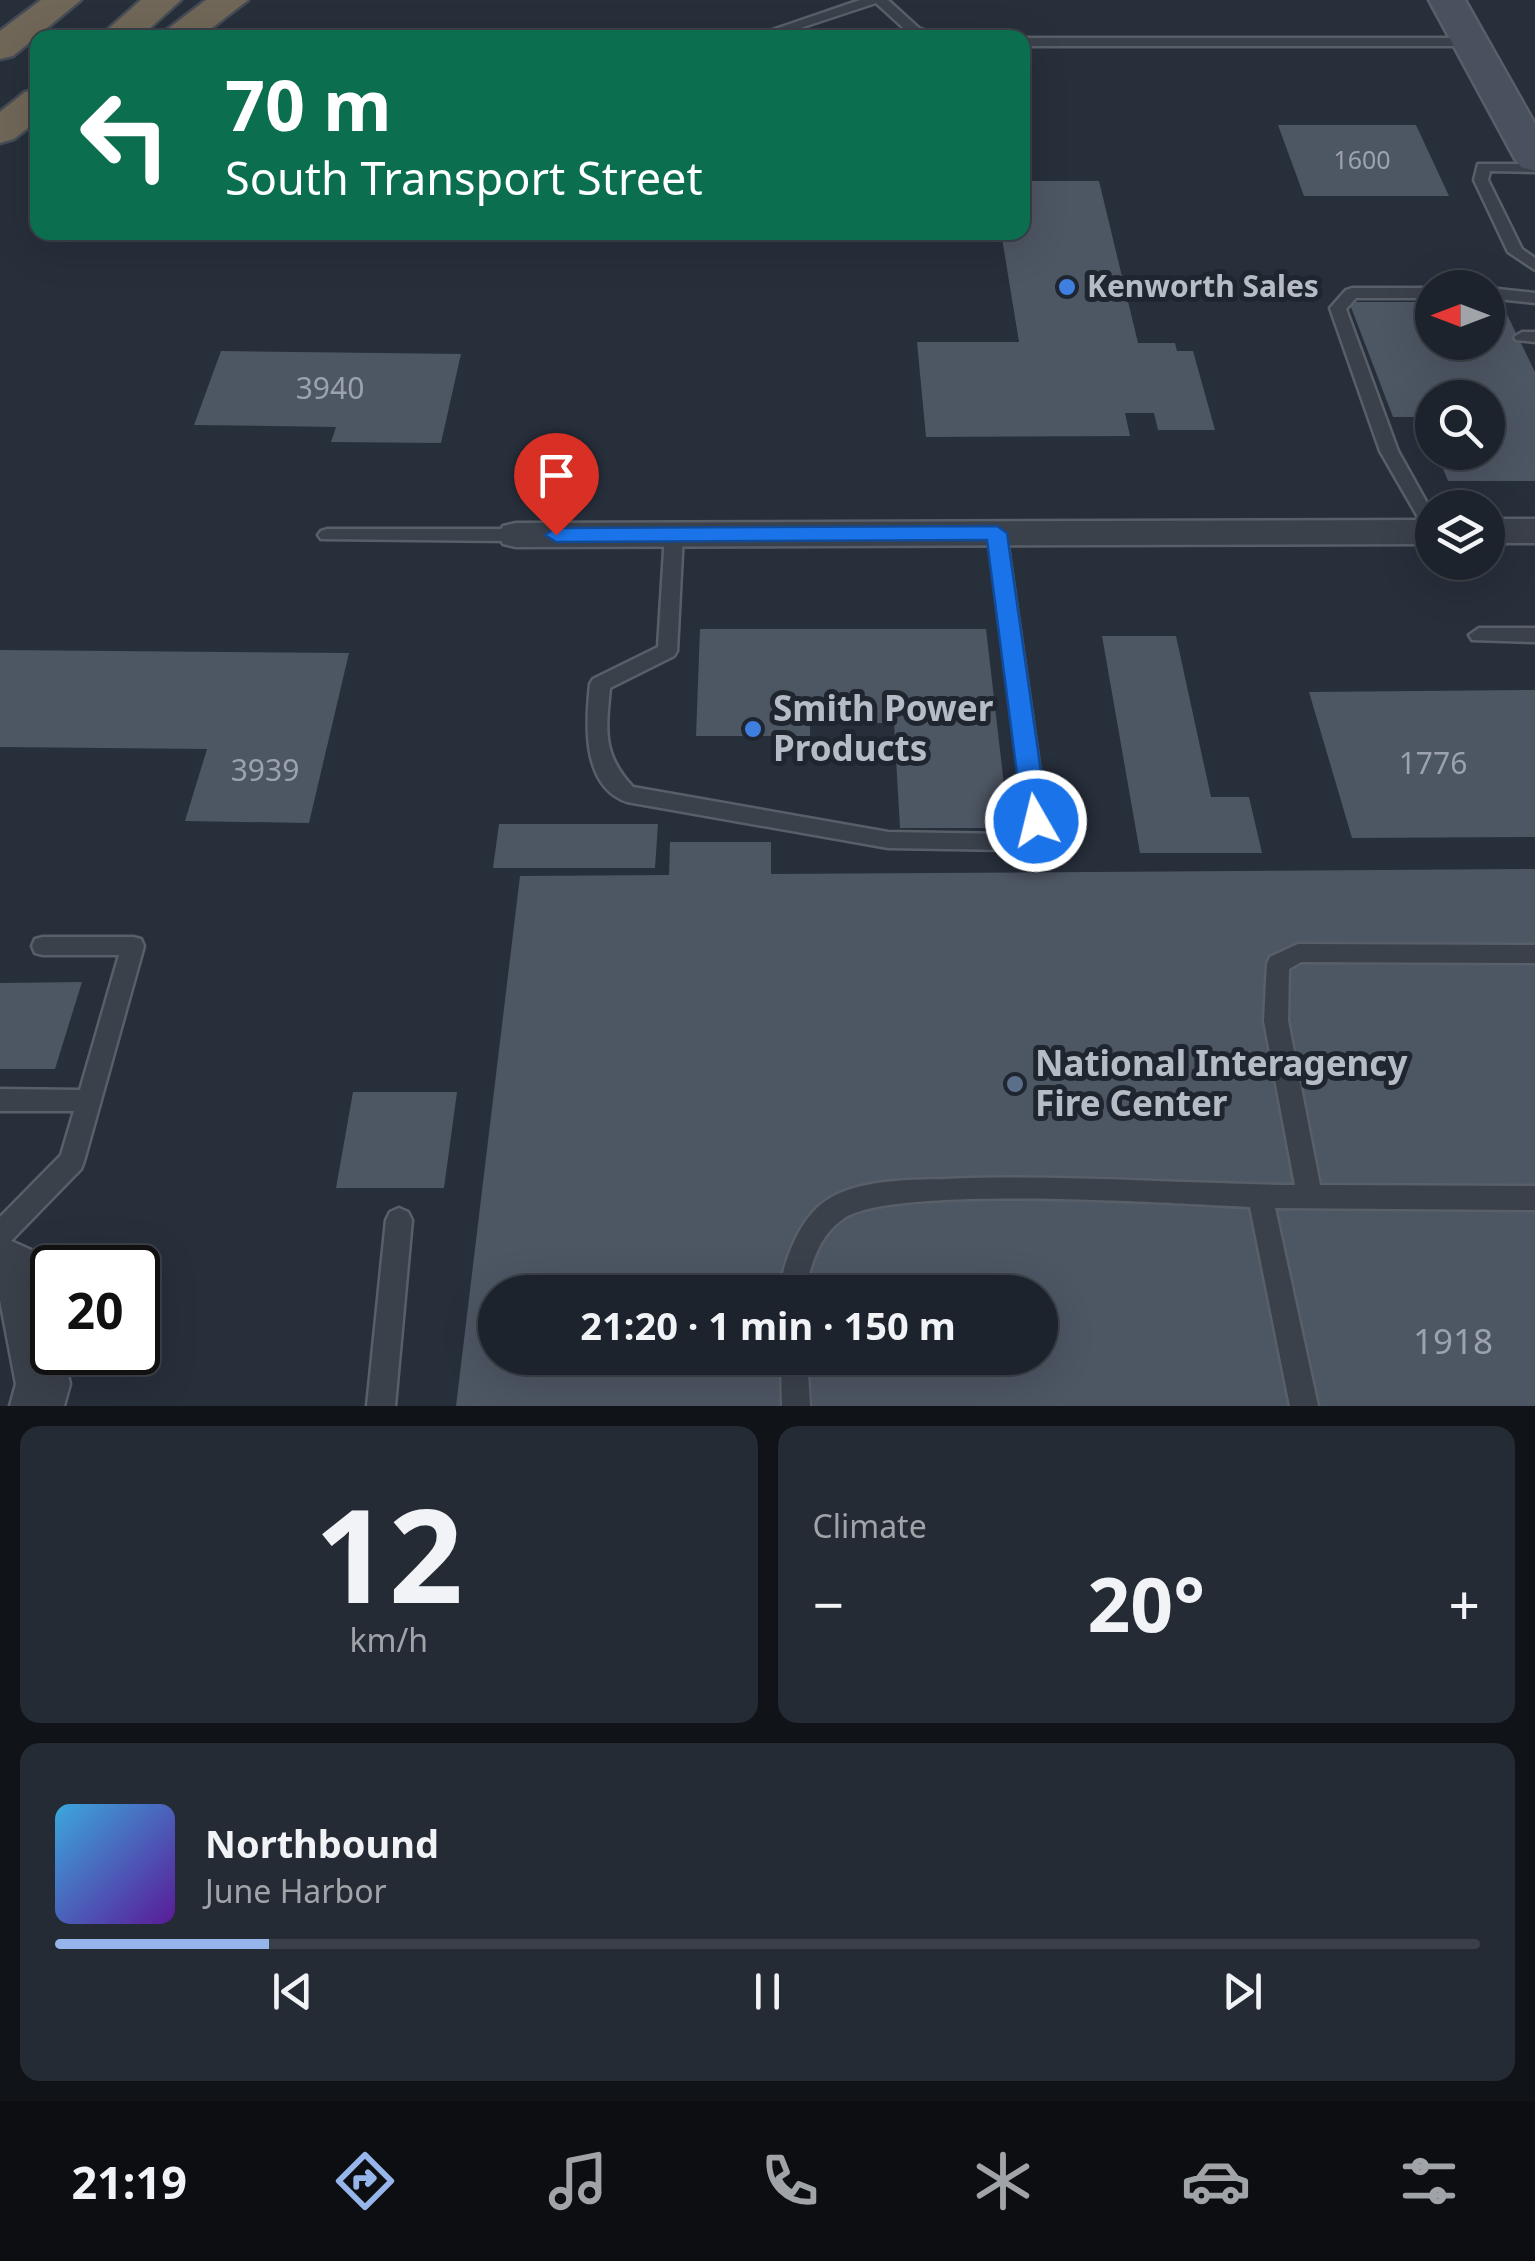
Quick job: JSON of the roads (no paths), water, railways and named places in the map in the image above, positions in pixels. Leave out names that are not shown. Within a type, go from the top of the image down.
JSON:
[{"type":"highway","points":[[0,14],[17,0]]},
{"type":"highway","points":[[0,48],[64,0]]},
{"type":"highway","points":[[126,30],[163,0]]},
{"type":"highway","points":[[186,30],[230,0]]},
{"type":"highway","points":[[0,131],[30,107]]},
{"type":"highway","points":[[0,160],[30,137]]},
{"type":"street","points":[[1448,0],[1535,158]]},
{"type":"street","points":[[516,535],[1415,529]]},
{"type":"street","points":[[1505,531],[1535,531]]},
{"type":"street","points":[[0,1260],[20,1270],[43,1384],[37,1406]]},
{"type":"lane","points":[[805,30],[851,3],[876,0],[914,30]]},
{"type":"lane","points":[[1030,42],[1470,42]]},
{"type":"lane","points":[[1535,168],[1483,167],[1482,180],[1516,252],[1535,266]]},
{"type":"lane","points":[[1415,293],[1352,293],[1338,308],[1389,451],[1415,498]]},
{"type":"lane","points":[[1505,294],[1535,298]]},
{"type":"lane","points":[[674,534],[667,651],[600,684],[595,749],[606,774],[627,794],[888,840],[1009,842],[1026,834],[1036,821],[997,533]]},
{"type":"lane","points":[[327,535],[516,535]]},
{"type":"lane","points":[[1479,635],[1535,634]]},
{"type":"lane","points":[[0,1235],[72,1161],[133,946],[43,946]]},
{"type":"lane","points":[[1310,1196],[1276,1021],[1278,964],[1298,953],[1535,954]]},
{"type":"lane","points":[[0,1100],[89,1100]]},
{"type":"lane","points":[[797,1275],[806,1243],[839,1206],[911,1190],[1535,1198]]},
{"type":"lane","points":[[1260,1196],[1304,1406]]},
{"type":"lane","points":[[381,1406],[399,1220]]},
{"type":"lane","points":[[795,1375],[796,1406]]},
{"type":"place","name":"Kenworth Sales","points":[[1067,287]]},
{"type":"place","name":"Smith Power Products","points":[[753,729]]},
{"type":"place","name":"National Interagency Fire Center","points":[[1015,1084]]}]
